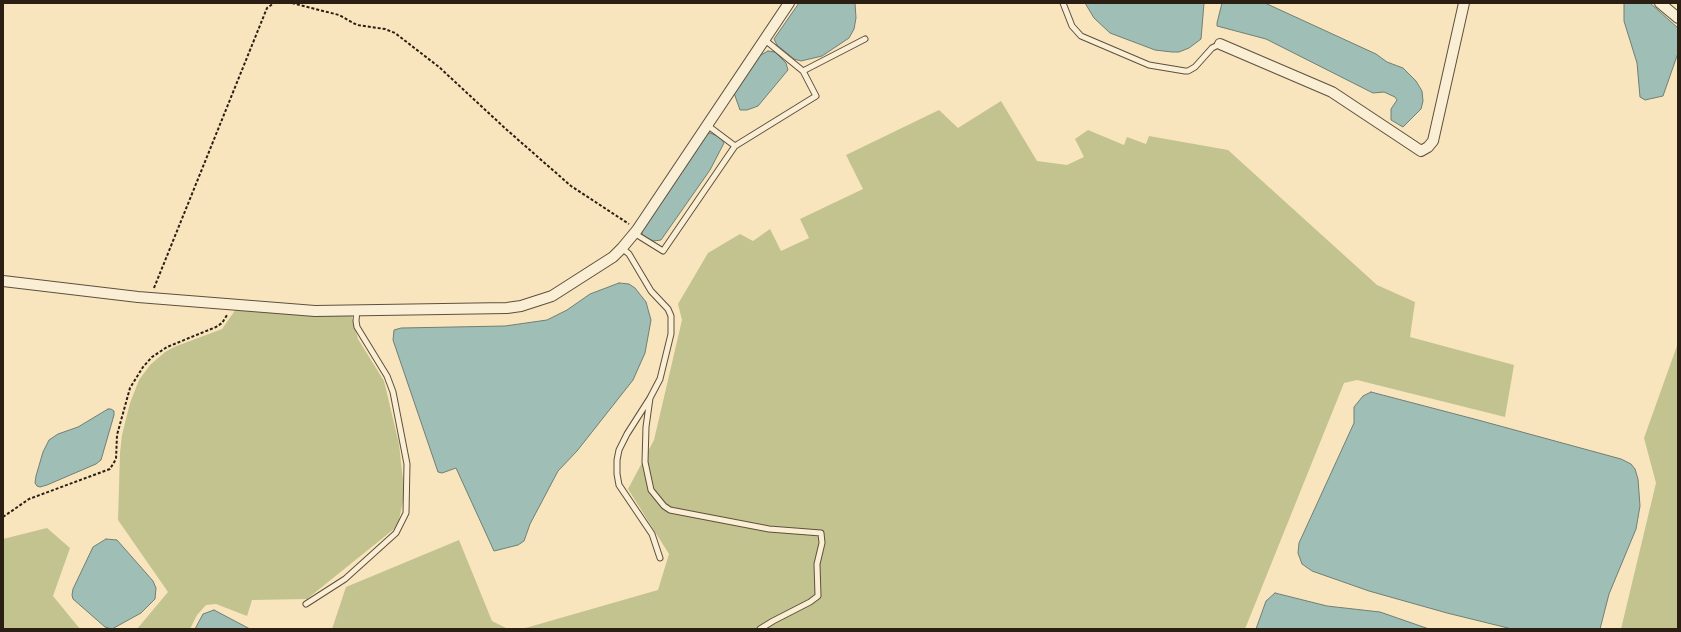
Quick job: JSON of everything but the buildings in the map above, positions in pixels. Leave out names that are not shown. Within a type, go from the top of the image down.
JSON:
[{"type":"street","points":[[3,281],[150,298],[315,311],[507,308],[521,306],[558,292],[613,257],[622,248],[789,3]]},
{"type":"street","points":[[1220,44],[1332,92],[1421,151],[1428,147],[1433,141],[1464,3]]},
{"type":"street","points":[[1660,3],[1678,18]]},
{"type":"lane","points":[[1063,3],[1072,26],[1080,36],[1149,65],[1186,71],[1195,67],[1212,48],[1220,44]]},
{"type":"lane","points":[[803,71],[865,39]]},
{"type":"lane","points":[[635,231],[663,251],[735,146],[816,96],[803,71],[764,40]]},
{"type":"lane","points":[[707,125],[735,146]]},
{"type":"lane","points":[[622,248],[629,254],[652,291],[668,309],[671,316],[671,334],[660,379],[650,398],[627,434],[619,450],[617,460],[619,485],[652,534],[660,558]]},
{"type":"lane","points":[[306,604],[350,574],[396,533],[406,513],[407,464],[393,392],[387,376],[357,327],[357,310]]},
{"type":"lane","points":[[650,398],[646,427],[645,462],[651,490],[664,506],[670,510],[769,529],[821,533],[822,543],[817,564],[818,596],[810,602],[760,629]]},
{"type":"path","points":[[150,298],[267,8],[274,3]]},
{"type":"path","points":[[292,3],[339,15],[357,25],[385,29],[395,33],[439,67],[506,130],[571,186],[635,231]]},
{"type":"path","points":[[3,517],[30,499],[110,468],[116,459],[117,435],[130,388],[143,367],[152,357],[167,347],[195,337],[222,324],[231,305]]},
{"type":"green space","points":[[1001,101],[1037,161],[1067,165],[1084,157],[1075,139],[1088,130],[1124,145],[1127,137],[1146,144],[1149,136],[1228,150],[1377,285],[1415,302],[1410,337],[1514,365],[1505,417],[1357,380],[1344,383],[1245,629],[522,629],[658,590],[669,554],[628,489],[654,440],[682,320],[678,304],[708,253],[740,234],[753,241],[770,229],[781,251],[809,238],[800,219],[863,189],[846,155],[939,110],[958,128]]},
{"type":"green space","points":[[236,309],[309,316],[351,314],[358,339],[384,381],[399,444],[403,480],[403,501],[399,520],[394,529],[307,599],[252,600],[247,616],[216,604],[206,605],[197,615],[190,629],[137,629],[168,592],[118,520],[120,453],[122,435],[130,403],[139,380],[150,365],[165,352],[174,347],[222,329]]},
{"type":"green space","points":[[1678,343],[1678,629],[1621,629],[1656,483],[1644,438]]},
{"type":"green space","points":[[47,528],[70,548],[53,596],[80,629],[3,629],[3,539]]},
{"type":"green space","points":[[459,540],[492,621],[508,629],[332,629],[346,587]]},
{"type":"water","points":[[799,3],[855,3],[856,18],[854,29],[849,38],[822,56],[801,61],[794,59],[777,45],[774,39]]},
{"type":"water","points":[[1085,3],[1204,3],[1201,39],[1189,48],[1179,52],[1155,50],[1110,33],[1094,18]]},
{"type":"water","points":[[1222,3],[1265,3],[1376,54],[1387,62],[1403,68],[1416,81],[1422,91],[1423,101],[1421,109],[1403,127],[1391,120],[1391,109],[1397,100],[1395,97],[1384,92],[1373,93],[1266,39],[1217,26]]},
{"type":"water","points":[[1624,3],[1650,3],[1678,28],[1678,53],[1663,96],[1645,100],[1640,97],[1637,63],[1624,21]]},
{"type":"water","points":[[768,51],[775,52],[786,63],[788,70],[758,106],[747,110],[740,110],[734,93],[759,56]]},
{"type":"water","points":[[710,133],[720,137],[724,143],[710,170],[661,240],[654,241],[644,237],[642,230],[707,134]]},
{"type":"water","points":[[619,283],[629,284],[635,288],[646,302],[651,320],[645,353],[633,380],[577,451],[558,471],[530,524],[524,541],[518,545],[494,551],[456,468],[442,473],[438,472],[393,340],[394,330],[401,328],[505,326],[547,320],[567,310],[590,294]]},
{"type":"water","points":[[1371,392],[1621,459],[1631,464],[1635,469],[1638,479],[1640,506],[1636,529],[1609,594],[1600,629],[1512,629],[1447,613],[1369,591],[1312,571],[1302,564],[1298,553],[1299,543],[1354,423],[1354,407],[1363,396]]},
{"type":"water","points":[[108,409],[114,411],[114,415],[101,460],[96,464],[47,485],[40,487],[37,486],[35,483],[36,476],[43,452],[49,440],[58,434],[78,427]]},
{"type":"water","points":[[106,539],[117,540],[153,581],[156,588],[155,599],[141,613],[112,629],[105,627],[73,599],[72,595],[73,589],[93,547]]},
{"type":"water","points":[[1275,593],[1327,606],[1380,612],[1429,629],[1256,629],[1266,601]]},
{"type":"water","points":[[214,610],[250,629],[195,629],[203,614]]}]
